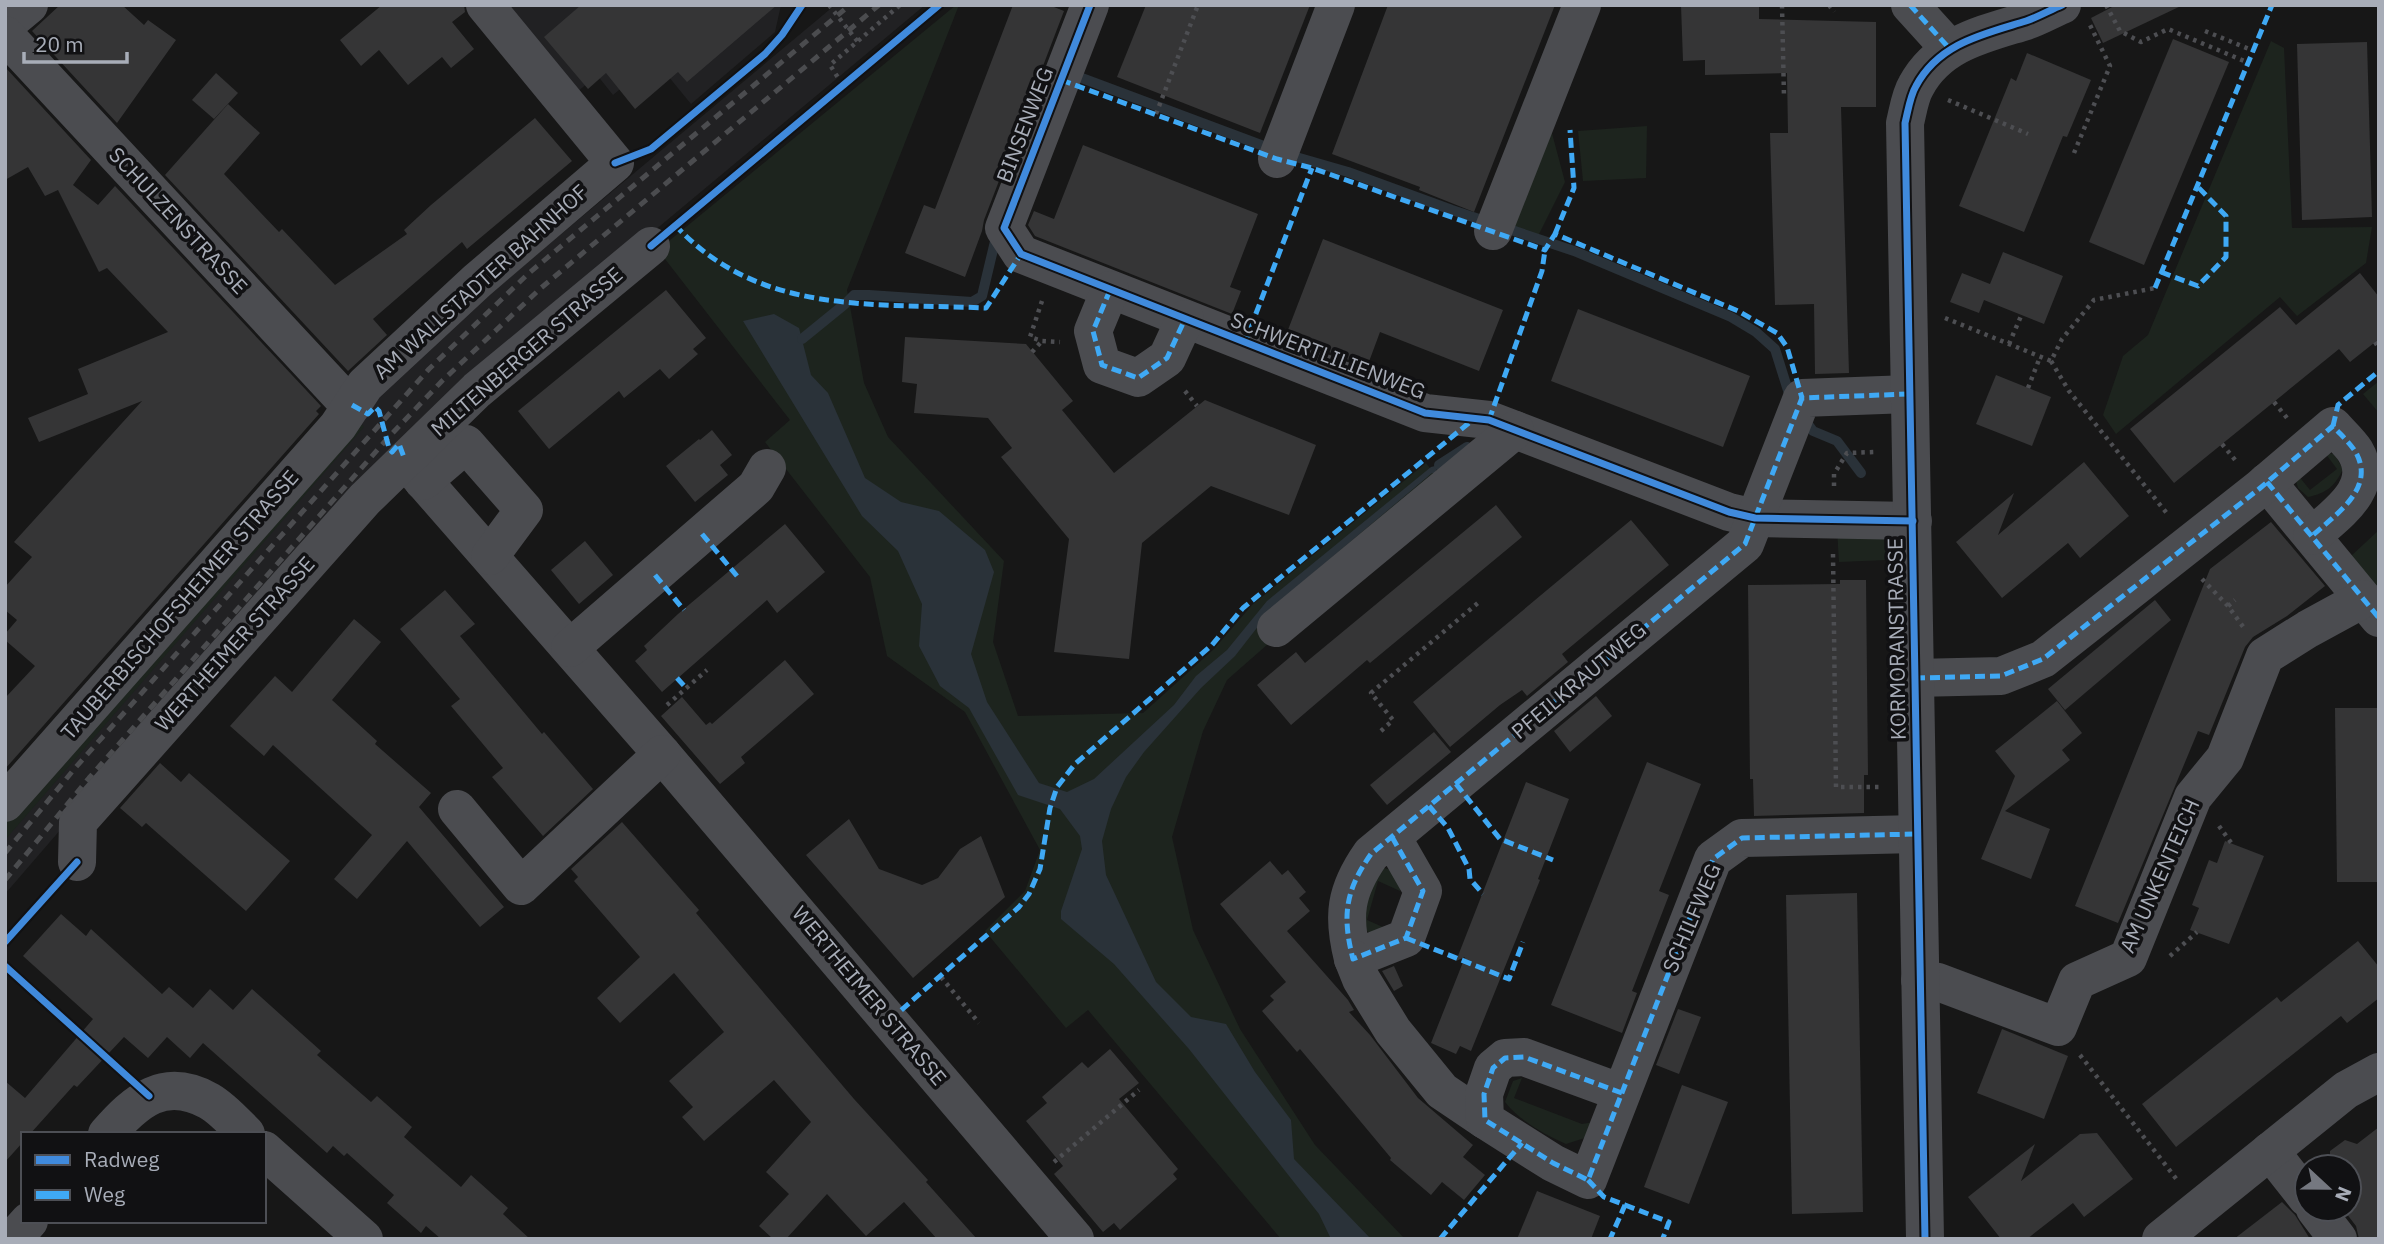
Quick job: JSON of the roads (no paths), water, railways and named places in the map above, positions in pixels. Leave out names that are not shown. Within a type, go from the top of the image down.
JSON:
[{"type":"street","points":[[5,25],[29,5]]},
{"type":"street","name":"AM WALLSTADTER BAHNHOF","points":[[352,405],[365,385],[477,281],[615,163],[485,5]]},
{"type":"street","name":"BINSENWEG","points":[[1037,260],[1004,228],[1090,5]]},
{"type":"street","points":[[1277,159],[1336,5]]},
{"type":"street","points":[[1493,231],[1581,5]]},
{"type":"street","points":[[1910,5],[1949,48]]},
{"type":"street","name":"KORMORANSTRASSE","points":[[1925,1239],[1905,123],[1915,87],[1949,48],[1976,36],[2029,20],[2074,11]]},
{"type":"street","name":"SCHULZENSTRASSE","points":[[5,35],[352,405]]},
{"type":"street","name":"MILTENBERGER STRASSE","points":[[414,471],[477,390],[651,246]]},
{"type":"street","name":"SCHWERTLILIENWEG","points":[[1037,260],[1424,413],[1489,420],[1730,512],[1755,518],[1913,521]]},
{"type":"street","points":[[1110,290],[1093,331],[1102,365],[1138,378],[1167,358],[1185,319]]},
{"type":"street","points":[[1755,518],[1802,398],[1909,394]]},
{"type":"street","name":"TAUBERBISCHOFSHEIMER STRASSE","points":[[7,797],[329,436],[352,405]]},
{"type":"street","points":[[1915,678],[2001,676],[2043,659],[2267,482],[2333,426],[2356,452],[2362,475],[2354,498],[2312,536]]},
{"type":"street","points":[[1276,628],[1515,430]]},
{"type":"street","name":"WERTHEIMER STRASSE","points":[[77,862],[78,822],[365,499],[466,443],[524,510],[490,556]]},
{"type":"street","points":[[570,648],[756,487],[767,468]]},
{"type":"street","name":"WERTHEIMER STRASSE","points":[[414,471],[651,742],[1075,1239]]},
{"type":"street","points":[[2267,482],[2371,608]]},
{"type":"street","name":"PFEILKRAUTWEG","points":[[1485,1120],[1442,1091],[1393,1031],[1361,979],[1348,939],[1346,917],[1349,893],[1359,871],[1371,855],[1745,544],[1755,518]]},
{"type":"street","name":"AM UNKENTEICH","points":[[1920,980],[1938,982],[2058,1027],[2077,981],[2128,958],[2193,797],[2225,758],[2265,656],[2308,628],[2371,608]]},
{"type":"street","points":[[457,809],[522,886],[651,742]]},
{"type":"street","name":"SCHILFWEG","points":[[1485,1120],[1553,1163],[1588,1180],[1713,859],[1742,838],[1917,834]]},
{"type":"street","points":[[1353,960],[1406,938],[1423,891],[1392,837]]},
{"type":"street","points":[[1485,1120],[1484,1094],[1493,1068],[1505,1058],[1524,1057],[1622,1093]]},
{"type":"street","points":[[2161,1239],[2346,1090],[2379,1072]]},
{"type":"street","points":[[109,1132],[129,1109],[149,1096],[180,1090],[210,1102],[244,1132]]},
{"type":"street","points":[[2270,1151],[2293,1180]]},
{"type":"street","points":[[266,1152],[353,1235]]},
{"type":"street","points":[[13,1239],[27,1223]]},
{"type":"street","points":[[2326,1223],[2338,1239]]},
{"type":"waterway","points":[[1071,74],[1269,148]]},
{"type":"waterway","points":[[1289,155],[1348,172],[1574,251],[1731,317],[1756,332],[1775,349],[1791,400]]},
{"type":"waterway","points":[[848,301],[854,295],[869,295],[972,302],[982,296],[997,233]]},
{"type":"waterway","points":[[802,339],[845,304]]},
{"type":"waterway","points":[[1804,419],[1813,431],[1837,441],[1861,473]]},
{"type":"waterway","points":[[1439,465],[1467,447]]},
{"type":"railway","points":[[5,853],[76,767],[429,369],[529,273],[850,5]]},
{"type":"railway","points":[[5,880],[89,778],[387,439],[442,381],[541,288],[879,5]]}]
